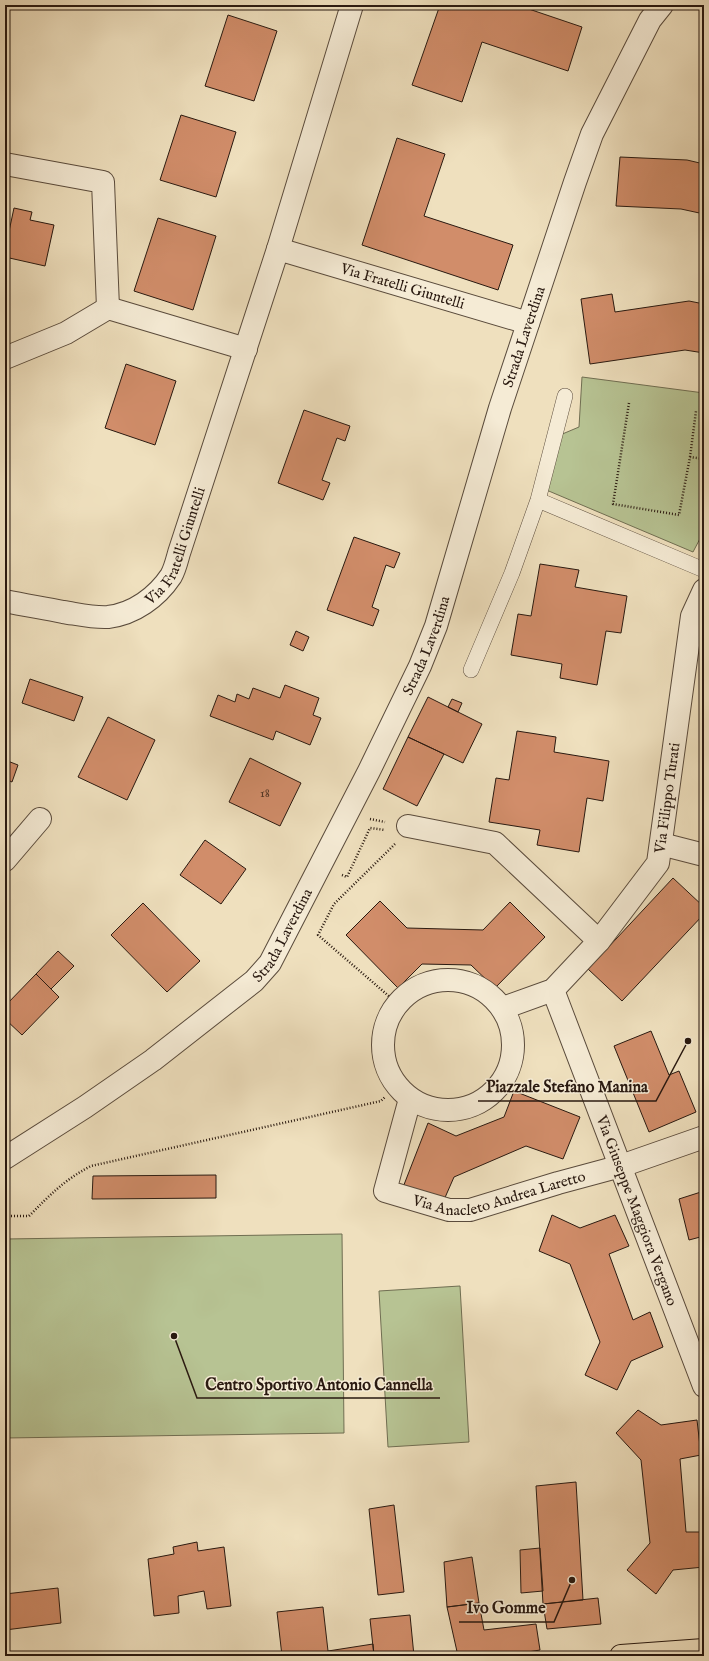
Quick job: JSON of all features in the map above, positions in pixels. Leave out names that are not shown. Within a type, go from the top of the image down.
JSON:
[{"type":"main road","points":[[627,1656],[704,1650]]},
{"type":"street","name":"Via Fratelli Giuntelli","points":[[5,601],[75,614],[109,617],[128,612],[143,604],[158,592],[172,574],[278,249],[352,5]]},
{"type":"street","name":"Strada Laverdina","points":[[5,1158],[85,1107],[153,1060],[254,981],[270,963],[366,778],[420,666],[436,626],[500,408],[592,134],[650,20],[662,5]]},
{"type":"street","points":[[5,164],[103,182],[108,308]]},
{"type":"street","name":"Via Fratelli Giuntelli","points":[[278,249],[528,323]]},
{"type":"street","points":[[5,358],[66,333],[108,308],[246,349]]},
{"type":"street","name":"Via Filippo Turati","points":[[503,1008],[553,990],[599,941],[658,863],[692,616],[703,596]]},
{"type":"street","points":[[5,860],[40,819]]},
{"type":"street","points":[[408,829],[495,842],[599,941]]},
{"type":"street","points":[[661,844],[704,855]]},
{"type":"street","points":[[442,979],[462,980],[480,988],[495,999],[503,1008],[511,1026],[514,1046],[510,1066],[501,1084],[486,1098],[468,1107],[448,1110],[429,1108],[410,1099],[394,1082],[385,1064],[383,1045],[386,1026],[394,1008],[407,994],[424,984],[442,979]]},
{"type":"street","name":"Via Giuseppe Maggiora Vergano","points":[[553,990],[704,1386]]},
{"type":"street","name":"Via Anacleto Andrea Laretto","points":[[410,1099],[386,1191],[449,1210],[470,1210],[558,1183],[621,1166],[704,1137]]},
{"type":"lane","points":[[471,670],[512,573],[538,500],[565,396]]},
{"type":"lane","points":[[538,500],[704,570]]},
{"type":"path","points":[[628,403],[613,504],[679,515],[690,458],[696,411]]},
{"type":"path","points":[[690,458],[704,459]]},
{"type":"path","points":[[341,874],[347,877],[370,828],[408,829]]},
{"type":"path","points":[[398,1004],[318,935],[334,904],[408,829]]},
{"type":"path","points":[[5,1216],[29,1216],[70,1177],[91,1166],[381,1102],[388,1094],[394,1082]]},
{"type":"green space","points":[[582,377],[704,393],[704,531],[693,552],[544,489],[560,435],[579,427]]},
{"type":"green space","points":[[342,1234],[344,1433],[5,1438],[5,1239]]},
{"type":"green space","points":[[460,1286],[469,1442],[388,1447],[379,1291]]},
{"type":"building","points":[[440,5],[517,5],[582,27],[568,71],[482,42],[462,102],[412,85]]},
{"type":"building","points":[[228,15],[277,31],[254,101],[205,86]]},
{"type":"building","points":[[181,115],[236,132],[216,197],[160,180]]},
{"type":"building","points":[[397,138],[445,154],[424,216],[513,245],[498,290],[362,245]]},
{"type":"building","points":[[620,157],[687,160],[704,164],[704,214],[681,209],[616,206]]},
{"type":"building","points":[[14,208],[32,212],[30,220],[54,225],[45,266],[5,257],[5,250]]},
{"type":"building","points":[[158,218],[216,236],[193,310],[134,291]]},
{"type":"building","points":[[612,294],[615,312],[689,301],[704,304],[704,353],[685,350],[590,364],[581,299]]},
{"type":"building","points":[[126,364],[176,381],[155,445],[105,428]]},
{"type":"building","points":[[304,410],[350,426],[345,441],[337,438],[322,480],[330,483],[323,500],[278,483]]},
{"type":"building","points":[[5,519],[9,519],[5,540]]},
{"type":"building","points":[[354,537],[400,553],[394,568],[386,565],[372,607],[379,610],[373,626],[327,610]]},
{"type":"building","points":[[540,564],[579,570],[575,587],[627,596],[621,633],[606,631],[597,685],[560,678],[562,664],[511,655],[518,614],[531,616]]},
{"type":"building","points":[[296,631],[309,637],[303,651],[290,645]]},
{"type":"building","points":[[30,679],[83,697],[74,721],[22,703]]},
{"type":"building","points":[[285,685],[319,698],[313,715],[321,718],[310,745],[276,731],[273,740],[210,716],[218,695],[235,702],[237,694],[249,699],[253,688],[280,698]]},
{"type":"building","points":[[428,697],[482,724],[463,763],[408,737]]},
{"type":"building","points":[[452,699],[462,703],[458,712],[448,707]]},
{"type":"building","points":[[108,717],[155,740],[127,800],[78,777]]},
{"type":"building","points":[[517,731],[556,737],[554,752],[609,761],[603,801],[587,798],[579,852],[537,845],[540,830],[489,822],[496,778],[509,780]]},
{"type":"building","points":[[408,737],[444,754],[417,806],[383,789]]},
{"type":"building","points":[[250,758],[301,783],[280,826],[229,802]]},
{"type":"building","points":[[5,760],[18,765],[12,782],[5,779]]},
{"type":"building","points":[[205,840],[246,869],[221,904],[180,875]]},
{"type":"building","points":[[673,878],[704,907],[704,914],[622,1001],[588,969]]},
{"type":"building","points":[[380,901],[407,928],[483,930],[510,902],[545,937],[495,988],[471,965],[422,964],[398,988],[346,935]]},
{"type":"building","points":[[143,903],[200,961],[167,992],[111,935]]},
{"type":"building","points":[[58,951],[74,966],[51,989],[36,974]]},
{"type":"building","points":[[36,974],[59,997],[22,1035],[5,1019],[5,1006]]},
{"type":"building","points":[[651,1031],[669,1075],[679,1071],[696,1112],[649,1132],[614,1046]]},
{"type":"building","points":[[514,1091],[580,1117],[563,1159],[526,1146],[454,1177],[440,1209],[400,1195],[428,1123],[456,1136],[504,1117]]},
{"type":"building","points":[[216,1175],[216,1198],[92,1199],[93,1176]]},
{"type":"building","points":[[704,1191],[704,1236],[689,1240],[679,1199]]},
{"type":"building","points":[[552,1215],[580,1228],[615,1215],[629,1246],[609,1254],[633,1320],[650,1312],[663,1347],[631,1361],[617,1390],[585,1375],[600,1342],[570,1264],[539,1251]]},
{"type":"building","points":[[638,1410],[661,1425],[697,1420],[701,1455],[680,1459],[686,1532],[704,1532],[704,1567],[673,1570],[656,1594],[627,1570],[650,1543],[641,1460],[616,1433]]},
{"type":"building","points":[[576,1482],[583,1600],[543,1604],[536,1486]]},
{"type":"building","points":[[394,1505],[404,1592],[378,1595],[369,1509]]},
{"type":"building","points":[[197,1542],[198,1551],[224,1547],[231,1606],[207,1609],[204,1591],[178,1596],[179,1613],[154,1616],[148,1559],[174,1554],[173,1547]]},
{"type":"building","points":[[540,1548],[543,1591],[521,1593],[520,1550]]},
{"type":"building","points":[[472,1557],[479,1603],[447,1607],[444,1562]]},
{"type":"building","points":[[58,1588],[61,1623],[5,1630],[5,1594]]},
{"type":"building","points":[[598,1598],[601,1624],[547,1629],[543,1604]]},
{"type":"building","points":[[479,1603],[484,1630],[536,1624],[540,1650],[504,1656],[458,1656],[447,1607]]},
{"type":"building","points":[[323,1607],[328,1651],[373,1644],[374,1656],[282,1656],[277,1612]]},
{"type":"building","points":[[410,1615],[414,1656],[374,1656],[370,1619]]},
{"type":"place","name":"Piazzale Stefano Manina","points":[[688,1041]]},
{"type":"place","name":"Centro Sportivo Antonio Cannella","points":[[174,1336]]},
{"type":"place","name":"Ivo Gomme","points":[[572,1580]]}]
